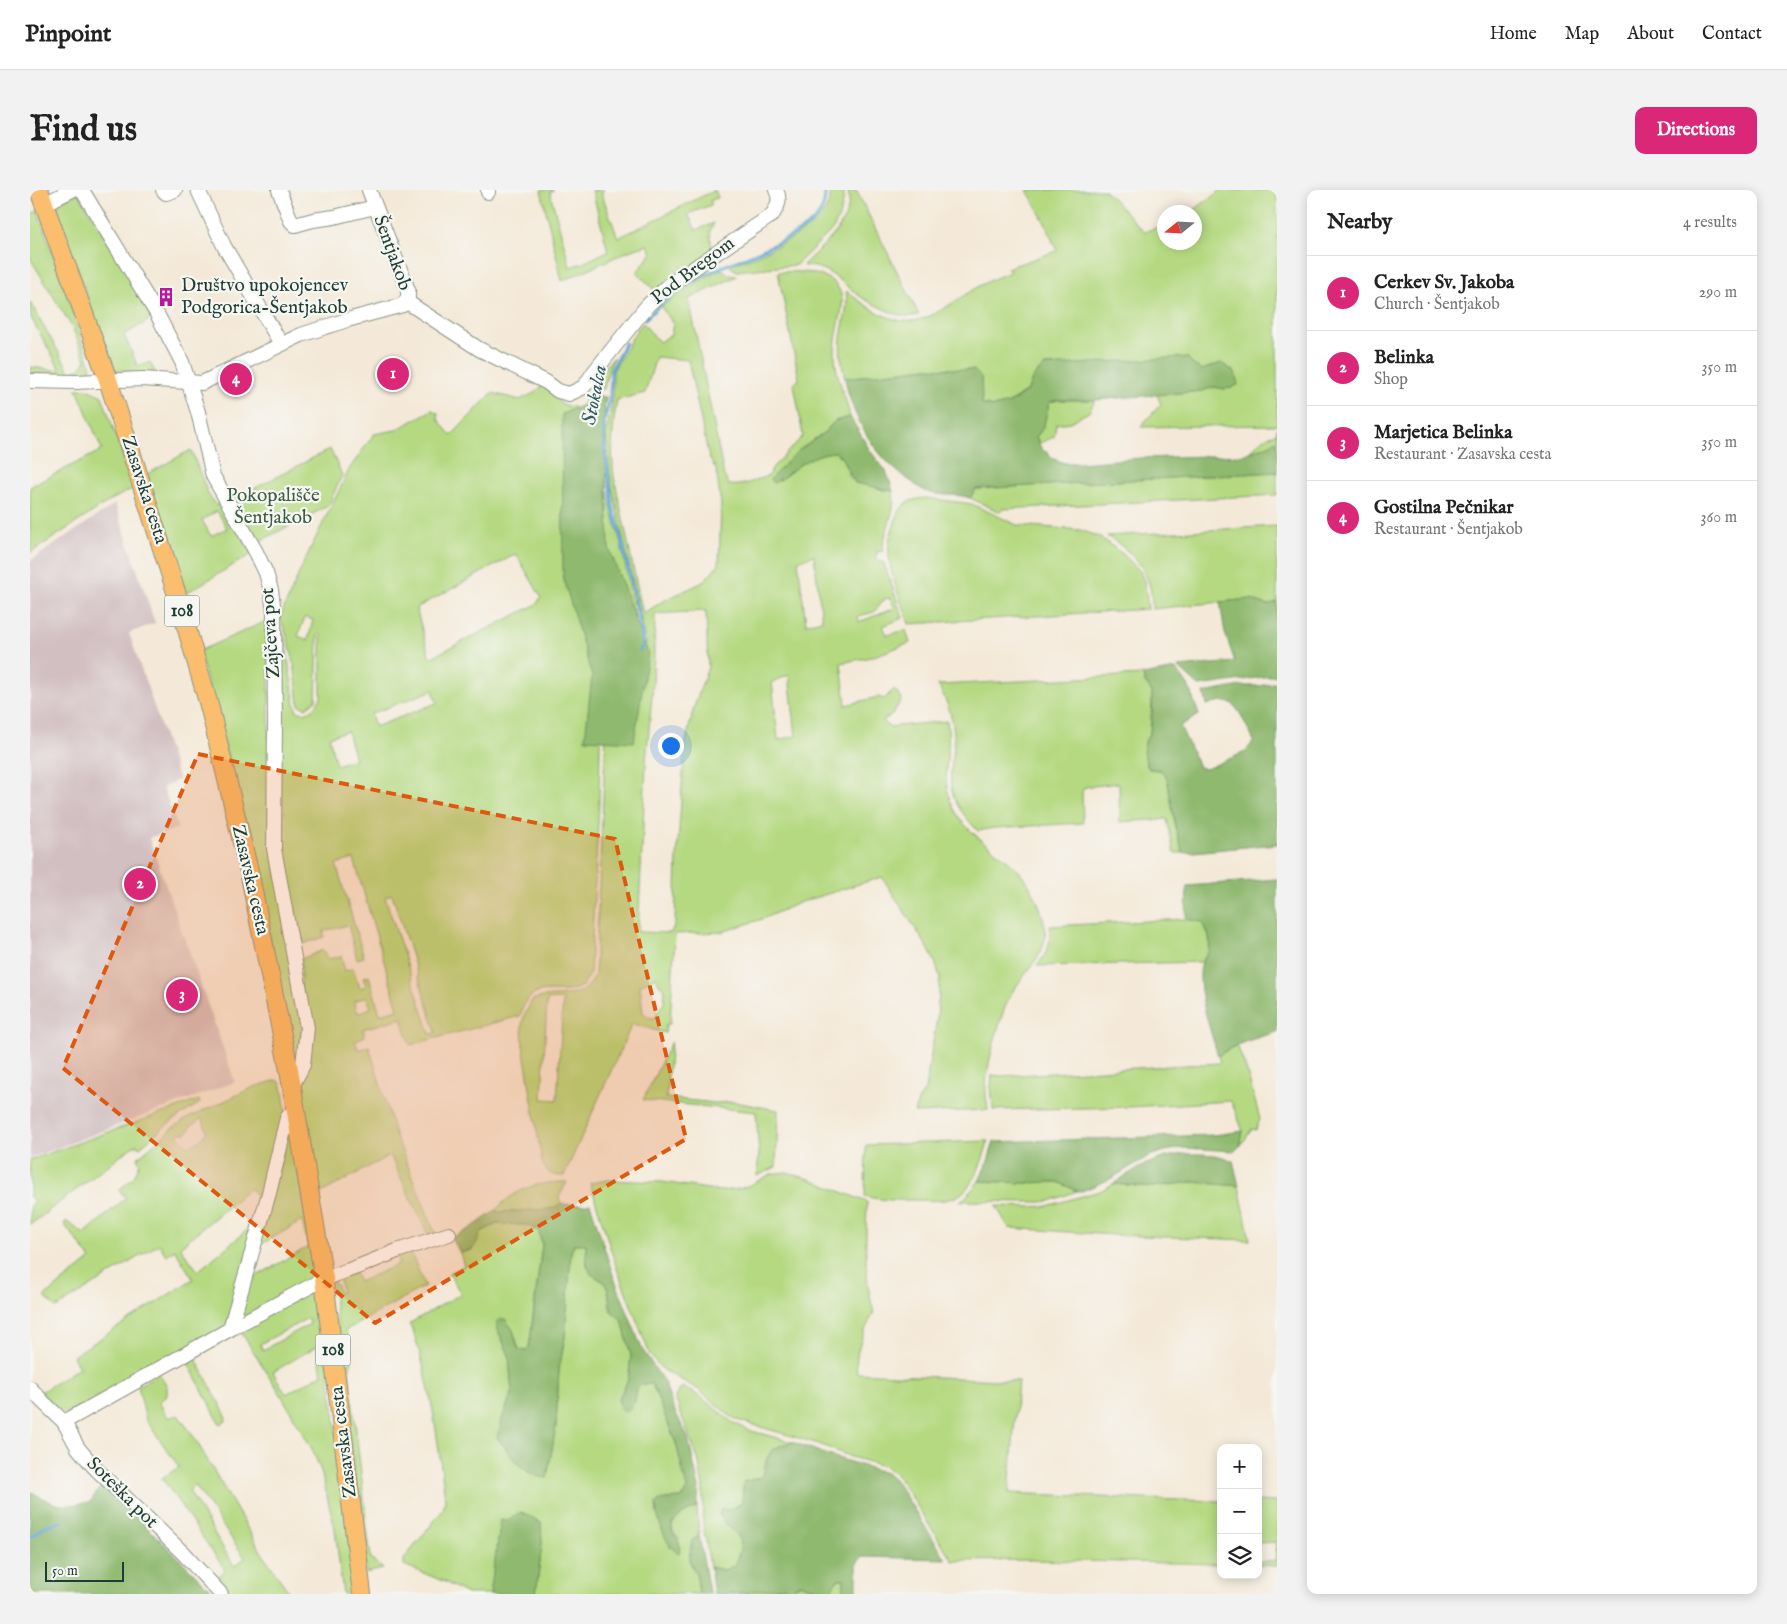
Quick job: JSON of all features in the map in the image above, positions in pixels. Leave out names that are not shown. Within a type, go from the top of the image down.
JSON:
[{"type":"main road","name":"Zasavska cesta","points":[[42,197],[108,380],[178,598],[210,709],[260,921],[296,1108],[324,1279],[362,1594]]},
{"type":"street","points":[[42,197],[72,190]]},
{"type":"street","name":"Zajčeva pot","points":[[82,190],[157,314],[182,362],[189,381],[213,476],[256,552],[266,573],[271,590],[274,612],[274,849],[307,1028],[303,1065],[292,1086]]},
{"type":"street","points":[[163,190],[166,193],[175,190]]},
{"type":"street","points":[[198,190],[224,246],[281,344]]},
{"type":"street","points":[[279,190],[291,221],[295,225],[375,207]]},
{"type":"street","name":"Šentjakob","points":[[30,381],[75,382],[142,379],[206,382],[281,344],[326,326],[394,308],[407,302],[408,290],[369,190]]},
{"type":"street","name":"Pod Bregom","points":[[407,302],[479,350],[546,382],[564,394],[575,392],[586,384],[619,340],[657,296],[693,268],[772,215],[780,198],[776,190]]},
{"type":"street","points":[[230,1329],[269,1193],[287,1118],[296,1108]]},
{"type":"street","points":[[64,1422],[324,1279],[397,1250],[449,1234]]},
{"type":"street","name":"Soteška pot","points":[[30,1388],[64,1422],[78,1448],[95,1468],[182,1552],[221,1594]]},
{"type":"highlighted area","points":[[198,754],[615,839],[686,1139],[375,1323],[63,1068]]},
{"type":"shaded area","points":[[115,504],[155,623],[129,633],[179,780],[163,787],[178,828],[149,838],[235,1082],[30,1158],[30,561]]},
{"type":"green space","points":[[541,190],[554,190],[550,192],[570,267],[608,251],[592,190],[604,190],[601,192],[618,238],[715,190],[718,198],[711,200],[711,205],[688,214],[696,230],[714,223],[710,231],[712,251],[656,292],[637,272],[652,253],[648,245],[629,251],[562,281]]},
{"type":"green space","points":[[831,190],[844,190],[838,220],[833,229],[796,265],[737,271],[732,268],[729,264],[767,251],[806,229],[825,210],[829,202]]},
{"type":"green space","points":[[848,190],[856,190],[919,315],[906,316],[890,312],[861,297],[828,272],[803,265],[828,241],[842,223],[849,202]]},
{"type":"green space","points":[[1027,190],[1105,190],[1144,232],[1157,227],[1157,250],[1202,250],[1201,205],[1221,190],[1277,190],[1277,425],[1140,427],[1161,404],[1157,395],[1202,391],[1214,387],[1225,389],[1221,363],[1202,370],[1192,364],[1188,358],[1045,366],[1033,377],[1028,390],[1009,403],[993,407],[982,405],[981,377],[974,370],[927,368],[845,378],[840,348],[846,309],[846,291],[886,316],[903,321],[920,320],[941,310],[983,284],[1010,272],[1007,268],[1057,251],[1044,221]]},
{"type":"green space","points":[[78,193],[154,317],[124,335],[138,367],[150,362],[155,372],[140,373],[115,370],[54,209],[55,204]]},
{"type":"green space","points":[[38,211],[87,354],[91,369],[84,375],[30,374],[30,367],[61,371],[30,316],[30,302],[70,372],[80,368],[86,360],[72,327],[30,258],[30,214]]},
{"type":"green space","points":[[722,269],[729,275],[737,276],[689,299],[724,476],[729,485],[744,484],[768,476],[773,467],[803,436],[794,384],[799,379],[778,272],[821,275],[830,279],[837,286],[841,295],[842,307],[836,341],[835,361],[850,417],[835,421],[824,433],[814,439],[779,481],[812,458],[835,452],[842,458],[851,479],[883,490],[893,491],[892,513],[882,552],[877,551],[877,560],[884,563],[903,618],[883,626],[887,635],[906,630],[910,643],[871,657],[841,663],[846,705],[878,697],[884,699],[894,689],[902,699],[892,715],[883,720],[888,727],[947,721],[946,773],[953,807],[964,824],[1017,868],[1028,883],[1043,918],[1045,937],[1038,956],[1013,991],[1001,1018],[987,1075],[988,1110],[914,1113],[918,1101],[925,1090],[937,1019],[940,977],[928,948],[882,877],[801,902],[762,919],[722,932],[675,934],[670,1024],[666,1024],[665,1033],[632,1024],[564,1176],[556,1176],[548,1172],[542,1162],[523,1045],[522,1025],[532,1000],[541,997],[577,993],[590,984],[595,975],[606,731],[583,405],[585,399],[589,396],[607,397],[600,417],[601,450],[609,500],[621,544],[637,624],[645,647],[646,642],[611,482],[606,435],[613,397],[613,371],[637,329],[643,323],[659,342],[671,335],[673,323],[661,307],[690,286]],"holes":[[[656,357],[688,360],[709,458],[716,469],[721,504],[719,564],[703,582],[663,601],[643,614],[614,477],[612,448],[617,400],[645,393]],[[814,555],[822,620],[806,624],[798,561]],[[890,598],[895,608],[859,622],[858,616],[874,612],[884,599]],[[706,611],[708,667],[694,707],[685,745],[677,858],[675,923],[671,933],[638,932],[646,762],[653,684],[655,614]],[[789,675],[796,736],[778,740],[772,682]],[[656,977],[659,984],[665,989],[664,1003],[658,1011],[657,1017],[651,1018],[643,1013],[640,985]],[[563,999],[557,1100],[542,1099],[547,1000]]]},
{"type":"green space","points":[[614,357],[604,389],[600,389],[592,380]]},
{"type":"green space","points":[[1188,358],[1192,364],[1202,370],[1221,363],[1235,372],[1238,385],[1225,389],[1214,387],[1202,391],[1050,402],[1044,424],[1036,437],[1042,450],[1048,453],[1051,458],[1064,463],[1080,463],[1141,458],[1242,455],[1277,440],[1277,472],[976,489],[970,498],[933,493],[922,489],[899,473],[877,450],[860,423],[848,393],[845,378],[927,368],[974,370],[981,377],[982,404],[993,407],[1010,403],[1028,390],[1033,377],[1045,366]]},
{"type":"green space","points":[[544,384],[560,402],[574,407],[579,419],[601,687],[599,805],[590,973],[582,986],[573,990],[539,992],[531,996],[520,1016],[410,1045],[402,1018],[363,1029],[365,1036],[355,1041],[359,1050],[369,1046],[395,1134],[436,1235],[429,1237],[390,1155],[316,1196],[303,1109],[301,1082],[301,959],[323,950],[329,959],[341,956],[345,971],[353,968],[360,988],[366,986],[363,977],[369,976],[380,1014],[398,1009],[354,859],[336,864],[364,957],[357,959],[348,925],[324,931],[324,937],[296,946],[280,877],[279,624],[285,640],[297,711],[306,712],[312,710],[321,697],[321,635],[318,634],[316,700],[306,708],[299,705],[291,650],[280,618],[304,562],[350,468],[374,434],[396,430],[432,410],[438,413],[438,419],[451,436],[492,393],[520,400],[536,392]],"holes":[[[516,554],[541,597],[537,604],[430,658],[416,608]],[[305,617],[313,620],[308,640],[298,636]],[[433,690],[437,703],[375,727],[371,714]],[[347,731],[355,759],[336,765],[329,737]],[[392,894],[436,1032],[430,1034],[385,897]],[[367,997],[371,1008],[358,1013],[354,1001]]]},
{"type":"green space","points":[[75,389],[87,389],[102,396],[134,488],[111,500],[30,553],[30,487],[102,450],[79,394]]},
{"type":"green space","points":[[604,396],[609,548],[648,653],[634,742],[585,739],[592,676],[563,577],[562,414]]},
{"type":"green space","points":[[1058,400],[1095,400],[1089,412],[1070,422],[1056,424],[1054,437],[1040,443],[1036,437],[1044,424],[1050,402]]},
{"type":"green space","points":[[850,417],[871,452],[886,471],[893,491],[855,483],[842,458],[835,452],[818,455],[808,460],[773,483],[770,479],[799,450],[824,433],[835,421]]},
{"type":"green space","points":[[1277,428],[1277,440],[1249,453],[1261,440],[1276,433]]},
{"type":"green space","name":"Pokopališče Šentjakob","points":[[330,449],[342,475],[328,506],[258,542],[236,498]]},
{"type":"green space","points":[[191,450],[208,494],[216,506],[222,503],[252,554],[186,593],[147,474]],"holes":[[[217,511],[227,528],[211,536],[202,520]]]},
{"type":"green space","points":[[1277,472],[1277,495],[1002,509],[1000,512],[970,498],[976,489]]},
{"type":"green space","points":[[926,498],[972,504],[1017,525],[1080,530],[1100,537],[1124,555],[1140,571],[1145,584],[1148,609],[909,624],[891,570],[889,559],[890,537],[902,507],[913,500]]},
{"type":"green space","points":[[1277,526],[1277,602],[1267,605],[1251,599],[1152,609],[1152,597],[1146,575],[1126,549],[1107,536]]},
{"type":"green space","points":[[1251,599],[1267,605],[1277,602],[1277,675],[1199,686],[1178,667],[1235,662],[1225,633],[1220,602]]},
{"type":"green space","points":[[269,620],[269,821],[303,1024],[297,1064],[294,1062],[260,888],[263,887],[263,877],[254,841],[245,821],[199,651]]},
{"type":"green space","points":[[1176,669],[1189,687],[1199,715],[1180,726],[1199,767],[1206,769],[1245,752],[1254,741],[1240,713],[1232,703],[1221,701],[1207,705],[1204,693],[1277,682],[1277,844],[1183,853],[1176,829],[1167,778],[1160,770],[1149,769],[1144,750],[1146,739],[1150,733],[1153,706],[1151,692],[1143,675]]},
{"type":"green space","points":[[1143,675],[1144,682],[1151,690],[1152,699],[1150,732],[1146,741],[1146,764],[1149,769],[1163,771],[1167,778],[1176,829],[1183,853],[1174,853],[1167,819],[1120,822],[1119,783],[1085,787],[1082,791],[1083,823],[994,828],[978,831],[960,810],[951,788],[954,748],[952,719],[938,685]]},
{"type":"green space","points":[[1277,879],[1277,1032],[1239,1044],[1218,1056],[1202,998],[1200,975],[1202,961],[1209,952],[1210,940],[1202,922],[1186,919],[1187,886]]},
{"type":"green space","points":[[1186,919],[1202,922],[1208,933],[1209,947],[1201,962],[1037,966],[1048,948],[1050,926]]},
{"type":"green space","points":[[671,1042],[666,1098],[715,1103],[734,1102],[778,1110],[776,1167],[757,1176],[759,1154],[756,1112],[643,1100]]},
{"type":"green space","points":[[1237,1045],[1260,1119],[1256,1130],[1252,1129],[1240,1144],[1243,1131],[1231,1101],[1129,1107],[993,1110],[992,1075],[1002,1076],[1220,1063],[1218,1056]]},
{"type":"green space","points":[[277,1080],[281,1083],[286,1111],[262,1203],[250,1188],[180,1247],[198,1271],[258,1221],[229,1320],[221,1331],[68,1413],[62,1412],[41,1392],[79,1368],[73,1356],[193,1279],[175,1250],[166,1255],[159,1244],[56,1308],[44,1297],[91,1259],[64,1224],[66,1221],[84,1234],[126,1198],[119,1190],[134,1177],[140,1163],[137,1158],[174,1127],[190,1117],[254,1087]],"holes":[[[202,1118],[207,1131],[195,1144],[188,1146],[178,1137],[180,1133],[187,1133],[192,1125]]]},
{"type":"green space","points":[[199,1100],[200,1103],[169,1123],[140,1147],[136,1145],[132,1147],[30,1225],[30,1205],[34,1201],[30,1197],[30,1160]]},
{"type":"green space","points":[[291,1125],[315,1277],[237,1320],[246,1282],[308,1247],[302,1221],[256,1247]]},
{"type":"green space","points":[[1243,1131],[1240,1146],[1235,1151],[1184,1148],[1165,1151],[1149,1156],[1110,1179],[1082,1191],[1077,1191],[1058,1182],[979,1181],[994,1142],[1214,1135]]},
{"type":"green space","points":[[988,1141],[976,1174],[960,1195],[939,1200],[877,1199],[865,1196],[866,1145]]},
{"type":"green space","points":[[1185,1154],[1215,1155],[1233,1161],[1239,1186],[1193,1182],[1152,1187],[1113,1184],[1156,1160]]},
{"type":"green space","points":[[786,1172],[810,1179],[867,1202],[867,1272],[870,1299],[874,1312],[858,1349],[857,1373],[1018,1381],[1009,1493],[1217,1501],[1217,1564],[1032,1560],[953,1561],[897,1475],[884,1466],[851,1457],[819,1444],[740,1421],[730,1416],[699,1390],[662,1369],[650,1355],[616,1266],[590,1183],[607,1180],[662,1182],[721,1191],[739,1189],[771,1174]]},
{"type":"green space","points":[[979,1181],[1059,1182],[1077,1191],[1050,1201],[1040,1202],[960,1201],[965,1198]]},
{"type":"green space","points":[[567,1182],[559,1197],[561,1204],[550,1209],[495,1211],[511,1197],[527,1188],[546,1183]]},
{"type":"green space","points":[[1193,1182],[1239,1186],[1250,1240],[1114,1235],[1009,1228],[996,1206],[1047,1206],[1100,1191],[1113,1184],[1152,1187]]},
{"type":"green space","points":[[590,1203],[613,1275],[642,1349],[664,1382],[672,1405],[688,1438],[699,1488],[697,1507],[683,1514],[672,1525],[672,1530],[680,1547],[679,1553],[670,1546],[666,1539],[656,1508],[656,1503],[665,1499],[682,1498],[687,1489],[676,1443],[652,1384],[641,1384],[637,1389],[635,1402],[626,1412],[621,1409],[618,1400],[628,1380],[631,1356],[622,1320],[611,1311],[608,1290],[604,1282],[591,1274],[587,1265],[586,1244],[574,1244],[571,1252],[565,1337],[559,1370],[556,1426],[547,1478],[524,1469],[497,1437],[512,1394],[509,1355],[497,1328],[497,1321],[505,1319],[513,1330],[518,1349],[525,1351],[529,1347],[542,1245],[539,1232],[528,1225],[497,1224],[481,1232],[474,1247],[460,1253],[452,1238],[471,1228],[495,1211],[550,1209],[561,1204],[584,1205]]},
{"type":"green space","points":[[497,1224],[528,1225],[539,1232],[542,1245],[529,1347],[525,1351],[519,1349],[513,1330],[497,1328],[509,1355],[512,1394],[503,1416],[547,1478],[556,1426],[559,1370],[565,1337],[571,1252],[574,1244],[586,1243],[587,1265],[591,1274],[604,1282],[608,1290],[611,1311],[622,1319],[631,1356],[628,1380],[618,1400],[634,1402],[637,1389],[641,1384],[652,1384],[676,1443],[688,1489],[682,1498],[665,1499],[670,1548],[679,1539],[672,1528],[673,1523],[680,1516],[697,1507],[699,1536],[692,1540],[689,1560],[697,1576],[699,1594],[536,1594],[542,1544],[541,1523],[521,1512],[507,1521],[501,1520],[490,1594],[467,1594],[445,1582],[404,1565],[404,1559],[443,1510],[445,1500],[428,1388],[410,1323],[461,1294],[449,1273],[464,1266],[460,1253],[472,1250],[480,1232]]},
{"type":"green space","points":[[411,1253],[425,1286],[346,1330],[352,1360],[349,1371],[371,1559],[383,1569],[366,1573],[332,1281],[337,1285],[339,1293],[342,1292],[339,1278],[354,1272],[359,1282],[399,1264],[397,1256]]},
{"type":"green space","points":[[310,1291],[316,1293],[320,1298],[356,1594],[343,1594],[335,1529],[321,1471],[312,1449],[280,1393],[241,1332],[195,1357],[225,1414],[226,1421],[220,1424],[188,1363],[188,1358]],"holes":[[[308,1318],[310,1324],[263,1350],[260,1344]],[[317,1346],[322,1374],[286,1394],[273,1372]]]},
{"type":"green space","points":[[159,1373],[167,1386],[167,1395],[159,1402],[168,1418],[178,1415],[194,1437],[262,1553],[290,1594],[226,1594],[215,1581],[225,1570],[162,1478],[179,1467],[146,1420],[138,1386]],"holes":[[[195,1485],[245,1558],[234,1566],[189,1491]]]},
{"type":"green space","points":[[682,1387],[702,1398],[732,1422],[748,1430],[792,1442],[774,1452],[767,1462],[762,1476],[750,1480],[743,1487],[742,1503],[729,1510],[723,1522],[735,1532],[741,1546],[734,1566],[724,1570],[710,1567],[703,1523],[703,1487],[699,1462],[675,1398]]},
{"type":"green space","points":[[792,1442],[886,1473],[897,1483],[946,1559],[862,1557],[857,1563],[857,1594],[844,1594],[844,1579],[838,1579],[831,1590],[822,1590],[801,1584],[795,1586],[796,1592],[799,1594],[787,1594],[785,1587],[732,1594],[714,1594],[710,1567],[724,1570],[734,1566],[741,1547],[738,1536],[719,1514],[721,1509],[729,1510],[742,1503],[745,1481],[763,1475],[770,1453],[780,1446]]},
{"type":"green space","points":[[103,1484],[215,1594],[30,1594],[30,1491],[53,1503],[71,1505],[90,1502]]},
{"type":"green space","points":[[1262,1501],[1277,1502],[1277,1560],[1276,1542],[1262,1543]]},
{"type":"green space","points":[[521,1512],[541,1523],[542,1544],[536,1594],[490,1594],[501,1520],[507,1521]]},
{"type":"green space","points":[[699,1536],[710,1594],[699,1594],[697,1576],[689,1560],[692,1540]]},
{"type":"green space","points":[[1277,1560],[1277,1566],[1262,1565],[1262,1562]]},
{"type":"green space","points":[[839,1579],[844,1579],[844,1594],[799,1594],[796,1592],[795,1586],[801,1584],[821,1590],[836,1583]]},
{"type":"green space","points":[[786,1587],[787,1594],[732,1594],[735,1592]]},
{"type":"waterway","name":"Stokalca","points":[[645,319],[660,305],[692,282],[710,272],[772,246],[804,228],[815,219],[822,209],[825,190]]},
{"type":"waterway","name":"Stokalca","points":[[625,343],[611,371],[610,398],[603,426],[603,438],[613,507],[642,632],[643,646],[640,650]]},
{"type":"waterway","points":[[30,1538],[45,1526],[62,1522]]},
{"type":"place","name":"Društvo upokojencev Podgorica-Šentjakob","points":[[166,297]]},
{"type":"place","name":"Cerkev Sv. Jakoba","points":[[393,374]]},
{"type":"place","name":"Gostilna Pečnikar","points":[[236,379]]},
{"type":"place","name":"Belinka","points":[[140,884]]},
{"type":"place","name":"Marjetica Belinka","points":[[182,995]]}]
